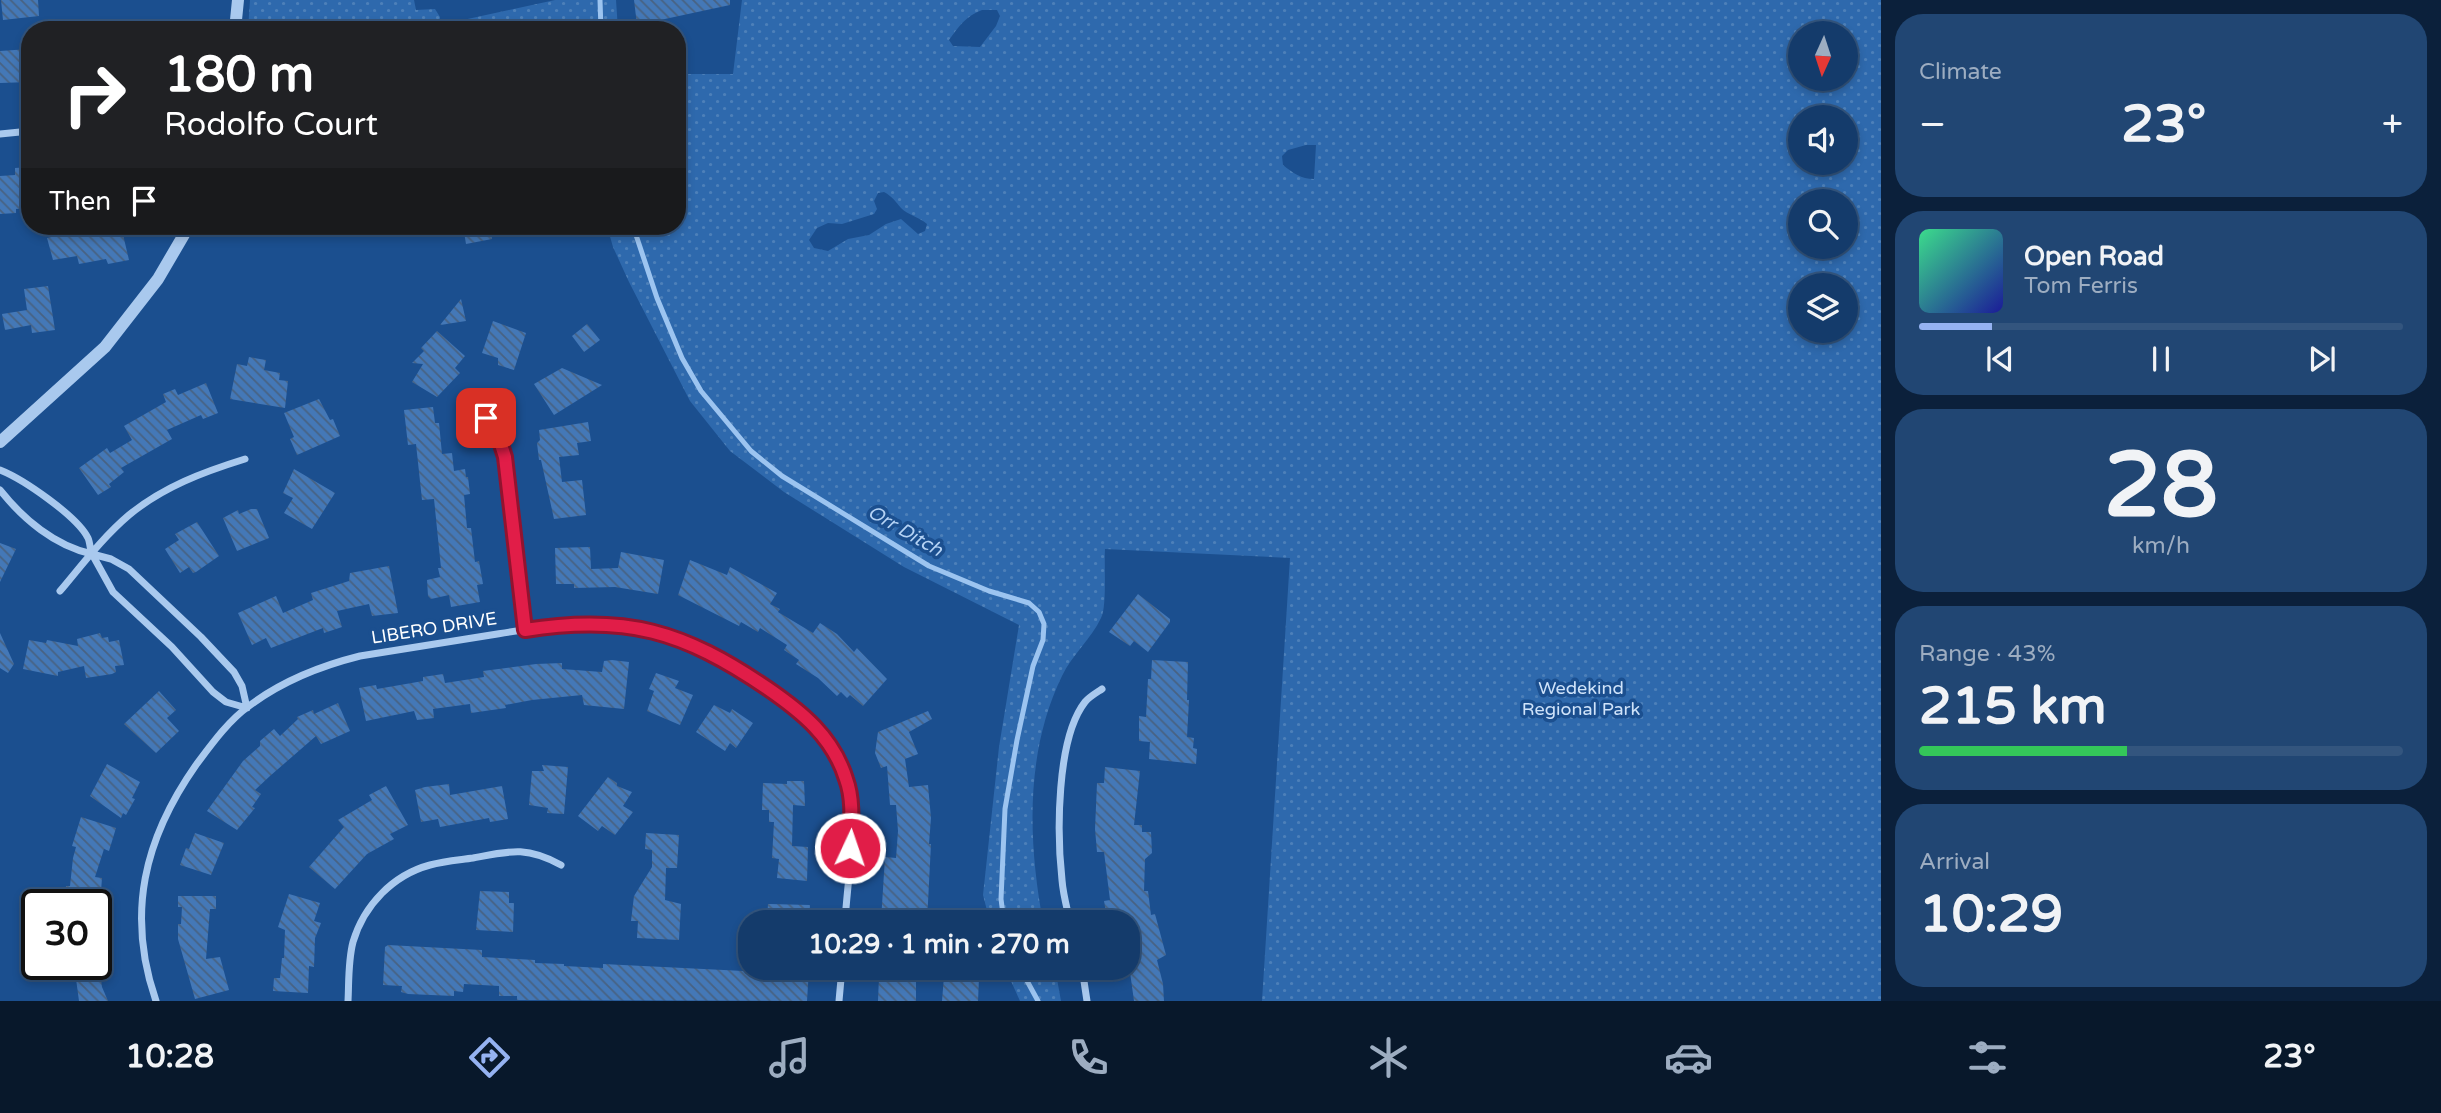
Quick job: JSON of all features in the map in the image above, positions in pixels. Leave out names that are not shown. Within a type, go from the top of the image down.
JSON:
[{"type":"street","points":[[236,21],[238,0]]},
{"type":"street","points":[[0,134],[21,132]]},
{"type":"street","points":[[0,442],[104,347],[158,279],[184,235]]},
{"type":"street","points":[[486,418],[496,429],[505,457],[525,630]]},
{"type":"street","points":[[60,591],[128,516],[163,491],[208,471],[245,459]]},
{"type":"street","points":[[0,470],[33,487],[69,518],[88,538],[92,554],[113,592],[172,647],[213,692],[226,702],[247,708],[242,686],[234,672],[130,569],[111,559],[92,554],[57,543],[11,504],[0,490]]},
{"type":"street","name":"LIBERO DRIVE","points":[[156,1001],[141,937],[143,885],[149,855],[169,809],[186,780],[212,745],[247,708],[286,683],[334,663],[360,656],[577,623],[607,623],[659,632],[685,641],[735,666],[811,721],[838,758],[849,792],[851,823],[846,910]]},
{"type":"street","points":[[1067,910],[1060,856],[1062,785],[1076,716],[1086,700],[1102,689]]},
{"type":"street","points":[[348,1001],[350,959],[360,923],[369,908],[394,882],[430,865],[513,851],[542,855],[561,865]]},
{"type":"street","points":[[839,1001],[841,980]]},
{"type":"street","points":[[1084,980],[1087,1001]]},
{"type":"green space","points":[[250,0],[414,0],[416,10],[435,9],[440,17],[440,21],[249,21]]},
{"type":"green space","points":[[555,0],[616,0],[617,21],[458,21]]},
{"type":"green space","name":"Wedekind Regional Park","points":[[742,0],[1881,0],[1881,1001],[1262,1001],[1290,558],[1105,549],[1103,613],[1062,676],[1041,735],[1033,797],[1033,829],[1041,910],[987,910],[983,895],[999,747],[1019,625],[904,567],[784,492],[730,451],[690,401],[629,282],[610,235],[686,235],[686,74],[733,74]],"holes":[[[982,10],[997,10],[1000,16],[996,26],[980,47],[953,46],[949,40],[963,22]],[[1316,145],[1314,179],[1301,177],[1283,165],[1282,156],[1288,150]],[[884,192],[904,210],[927,224],[925,231],[918,234],[901,219],[886,224],[869,235],[848,239],[828,251],[814,248],[809,240],[817,228],[828,223],[842,224],[874,214],[877,209],[874,201],[878,193]]]},
{"type":"green space","points":[[1010,980],[1057,980],[1061,1001],[1020,1001]]},
{"type":"building","points":[[1,0],[38,0],[39,16],[3,20]]},
{"type":"building","points":[[634,0],[730,0],[730,5],[656,21],[637,21]]},
{"type":"building","points":[[21,50],[21,82],[0,83],[0,51]]},
{"type":"building","points":[[15,168],[21,168],[21,209],[16,209],[16,213],[0,214],[0,176],[15,175]]},
{"type":"building","points":[[60,235],[123,235],[129,260],[108,264],[106,259],[79,264],[77,256],[53,260],[47,238]]},
{"type":"building","points":[[464,235],[491,235],[492,239],[466,244]]},
{"type":"building","points":[[48,286],[55,330],[32,333],[31,325],[5,330],[2,314],[27,310],[24,289]]},
{"type":"building","points":[[461,299],[466,321],[440,325]]},
{"type":"building","points":[[493,321],[526,333],[514,370],[498,365],[498,358],[482,353]]},
{"type":"building","points":[[587,324],[600,340],[584,352],[572,336]]},
{"type":"building","points":[[437,331],[465,356],[455,368],[460,373],[437,397],[412,382],[423,364],[412,363],[424,351],[421,348]]},
{"type":"building","points":[[249,357],[266,360],[264,370],[280,373],[279,380],[288,381],[285,408],[230,399],[237,364],[247,366]]},
{"type":"building","points":[[562,368],[602,385],[554,415],[534,384]]},
{"type":"building","points":[[206,383],[218,413],[203,419],[201,415],[167,430],[172,439],[121,468],[124,472],[109,484],[111,487],[98,495],[79,468],[107,448],[110,453],[132,440],[124,426],[166,402],[163,394],[175,389],[178,395]]},
{"type":"building","points":[[319,399],[330,420],[333,419],[340,436],[297,455],[290,439],[294,437],[284,413]]},
{"type":"building","points":[[433,407],[435,423],[439,423],[442,454],[452,453],[454,471],[465,469],[468,477],[470,494],[464,495],[467,528],[471,528],[475,562],[479,561],[483,584],[477,585],[480,602],[451,607],[449,595],[431,599],[428,596],[427,580],[440,577],[438,568],[441,568],[434,499],[422,500],[416,444],[408,445],[404,410]]},
{"type":"building","points":[[588,422],[591,441],[577,443],[579,455],[559,457],[562,482],[582,480],[586,515],[554,519],[539,460],[539,430]]},
{"type":"building","points":[[294,469],[335,493],[312,529],[284,513],[293,498],[283,493]]},
{"type":"building","points":[[257,509],[269,538],[237,551],[223,518],[238,510],[239,514]]},
{"type":"building","points":[[197,522],[219,556],[196,572],[193,573],[189,567],[180,573],[165,549],[179,540],[175,534]]},
{"type":"building","points":[[0,543],[16,549],[0,582]]},
{"type":"building","points":[[590,547],[591,569],[618,568],[621,552],[664,560],[658,594],[615,587],[574,588],[574,584],[556,584],[555,548]]},
{"type":"building","points":[[690,560],[727,575],[730,567],[777,593],[770,604],[780,609],[778,612],[813,633],[820,623],[837,634],[854,652],[857,648],[887,679],[863,706],[850,695],[847,698],[841,692],[837,696],[818,678],[796,664],[799,660],[784,650],[787,645],[760,628],[758,632],[741,622],[739,626],[678,595]]},
{"type":"building","points":[[389,566],[398,613],[372,616],[369,604],[337,611],[342,627],[324,633],[323,628],[271,648],[266,638],[252,645],[238,613],[276,596],[283,613],[313,600],[311,593],[349,581],[350,573]]},
{"type":"building","points":[[1138,594],[1170,619],[1148,652],[1134,641],[1130,646],[1109,632]]},
{"type":"building","points":[[0,633],[14,664],[8,673],[0,668]]},
{"type":"building","points":[[100,633],[102,638],[108,637],[109,642],[119,640],[124,665],[115,666],[116,672],[112,674],[86,678],[84,666],[58,672],[58,676],[23,669],[29,640],[46,643],[47,640],[78,646],[77,639]]},
{"type":"building","points":[[1152,660],[1188,662],[1187,737],[1194,738],[1193,748],[1197,749],[1196,764],[1149,759],[1150,742],[1139,741],[1139,716],[1146,717]]},
{"type":"building","points":[[604,661],[629,662],[624,709],[584,705],[582,695],[532,700],[505,705],[506,708],[471,713],[470,704],[433,709],[434,718],[417,720],[414,711],[366,721],[359,688],[376,685],[377,689],[423,681],[423,677],[443,674],[445,683],[484,677],[483,671],[536,664],[562,663],[562,669],[602,672]]},
{"type":"building","points":[[656,673],[679,681],[675,688],[693,695],[680,725],[647,711],[654,691],[649,689]]},
{"type":"building","points":[[159,691],[176,710],[167,718],[179,731],[156,753],[124,724]]},
{"type":"building","points":[[338,703],[350,731],[321,744],[316,736],[270,776],[255,790],[261,794],[252,807],[255,808],[237,830],[207,811],[243,761],[274,729],[280,736],[297,717],[313,710],[314,714]]},
{"type":"building","points":[[714,705],[730,713],[732,709],[753,723],[736,748],[730,743],[725,751],[696,732]]},
{"type":"building","points":[[928,711],[932,719],[909,732],[918,754],[905,759],[909,787],[928,785],[931,844],[928,910],[882,910],[885,857],[896,858],[898,831],[896,805],[890,805],[887,766],[881,768],[875,753],[878,732]]},
{"type":"building","points":[[107,764],[140,782],[132,798],[135,799],[126,815],[123,813],[121,818],[90,796]]},
{"type":"building","points":[[542,765],[568,767],[564,814],[547,813],[548,808],[529,805],[532,771],[544,771]]},
{"type":"building","points":[[1105,767],[1140,771],[1134,825],[1142,825],[1142,832],[1151,832],[1152,853],[1145,859],[1144,891],[1148,891],[1151,915],[1155,914],[1166,955],[1157,960],[1164,1001],[1134,1001],[1131,980],[1140,980],[1140,910],[1106,910],[1104,901],[1110,900],[1104,852],[1097,852],[1095,829],[1097,783],[1104,783]]},
{"type":"building","points":[[608,777],[617,783],[617,786],[632,792],[623,806],[633,812],[615,835],[602,826],[598,831],[578,816]]},
{"type":"building","points":[[787,781],[804,781],[805,806],[793,805],[792,846],[808,847],[807,881],[777,878],[779,859],[772,858],[774,822],[769,822],[769,810],[762,810],[763,783],[787,784]]},
{"type":"building","points":[[449,784],[450,795],[502,786],[508,819],[490,822],[489,818],[440,827],[438,819],[421,822],[415,790]]},
{"type":"building","points":[[386,786],[408,825],[390,834],[394,839],[367,854],[335,889],[309,867],[344,827],[338,820],[372,800],[369,795]]},
{"type":"building","points":[[81,817],[116,828],[109,851],[104,849],[95,877],[102,878],[101,889],[66,889],[66,886],[70,886],[76,847],[72,846]]},
{"type":"building","points":[[195,833],[224,843],[211,875],[180,865]]},
{"type":"building","points":[[646,833],[679,835],[677,868],[666,868],[665,900],[681,904],[679,940],[637,938],[638,921],[631,921],[634,896],[652,867],[652,850],[645,849]]},
{"type":"building","points":[[480,891],[509,892],[509,903],[514,903],[513,932],[476,930]]},
{"type":"building","points":[[289,894],[320,903],[314,921],[321,923],[315,938],[314,967],[309,966],[308,993],[273,991],[274,978],[280,978],[284,958],[285,930],[278,927]]},
{"type":"building","points":[[178,896],[216,896],[216,909],[210,909],[206,959],[220,957],[229,990],[195,999],[178,939],[182,907],[178,907]]},
{"type":"building","points":[[768,904],[810,905],[810,910],[768,910]]},
{"type":"building","points":[[385,947],[482,950],[482,957],[535,960],[535,963],[564,966],[603,968],[603,964],[738,971],[738,980],[808,980],[807,1001],[517,1000],[517,996],[499,996],[499,986],[464,984],[463,992],[454,991],[454,996],[408,994],[401,992],[402,986],[383,985]]},
{"type":"building","points":[[76,980],[101,980],[108,1001],[79,1001]]},
{"type":"building","points":[[879,980],[916,980],[916,1001],[878,1001]]},
{"type":"building","points":[[944,980],[979,980],[978,1001],[942,1001]]},
{"type":"waterway","name":"Orr Ditch","points":[[600,0],[601,21]]},
{"type":"waterway","name":"Orr Ditch","points":[[636,235],[657,298],[682,358],[701,391],[751,451],[782,476],[929,566],[989,591],[1029,603],[1039,612],[1044,624],[1043,640],[1033,666],[1005,809],[1002,910]]},
{"type":"waterway","name":"Orr Ditch","points":[[1027,980],[1038,1001]]},
{"type":"route","points":[[486,418],[496,429],[505,457],[525,630],[577,623],[633,626],[685,641],[735,666],[795,708],[826,738],[847,780],[851,804],[850,848]]}]
